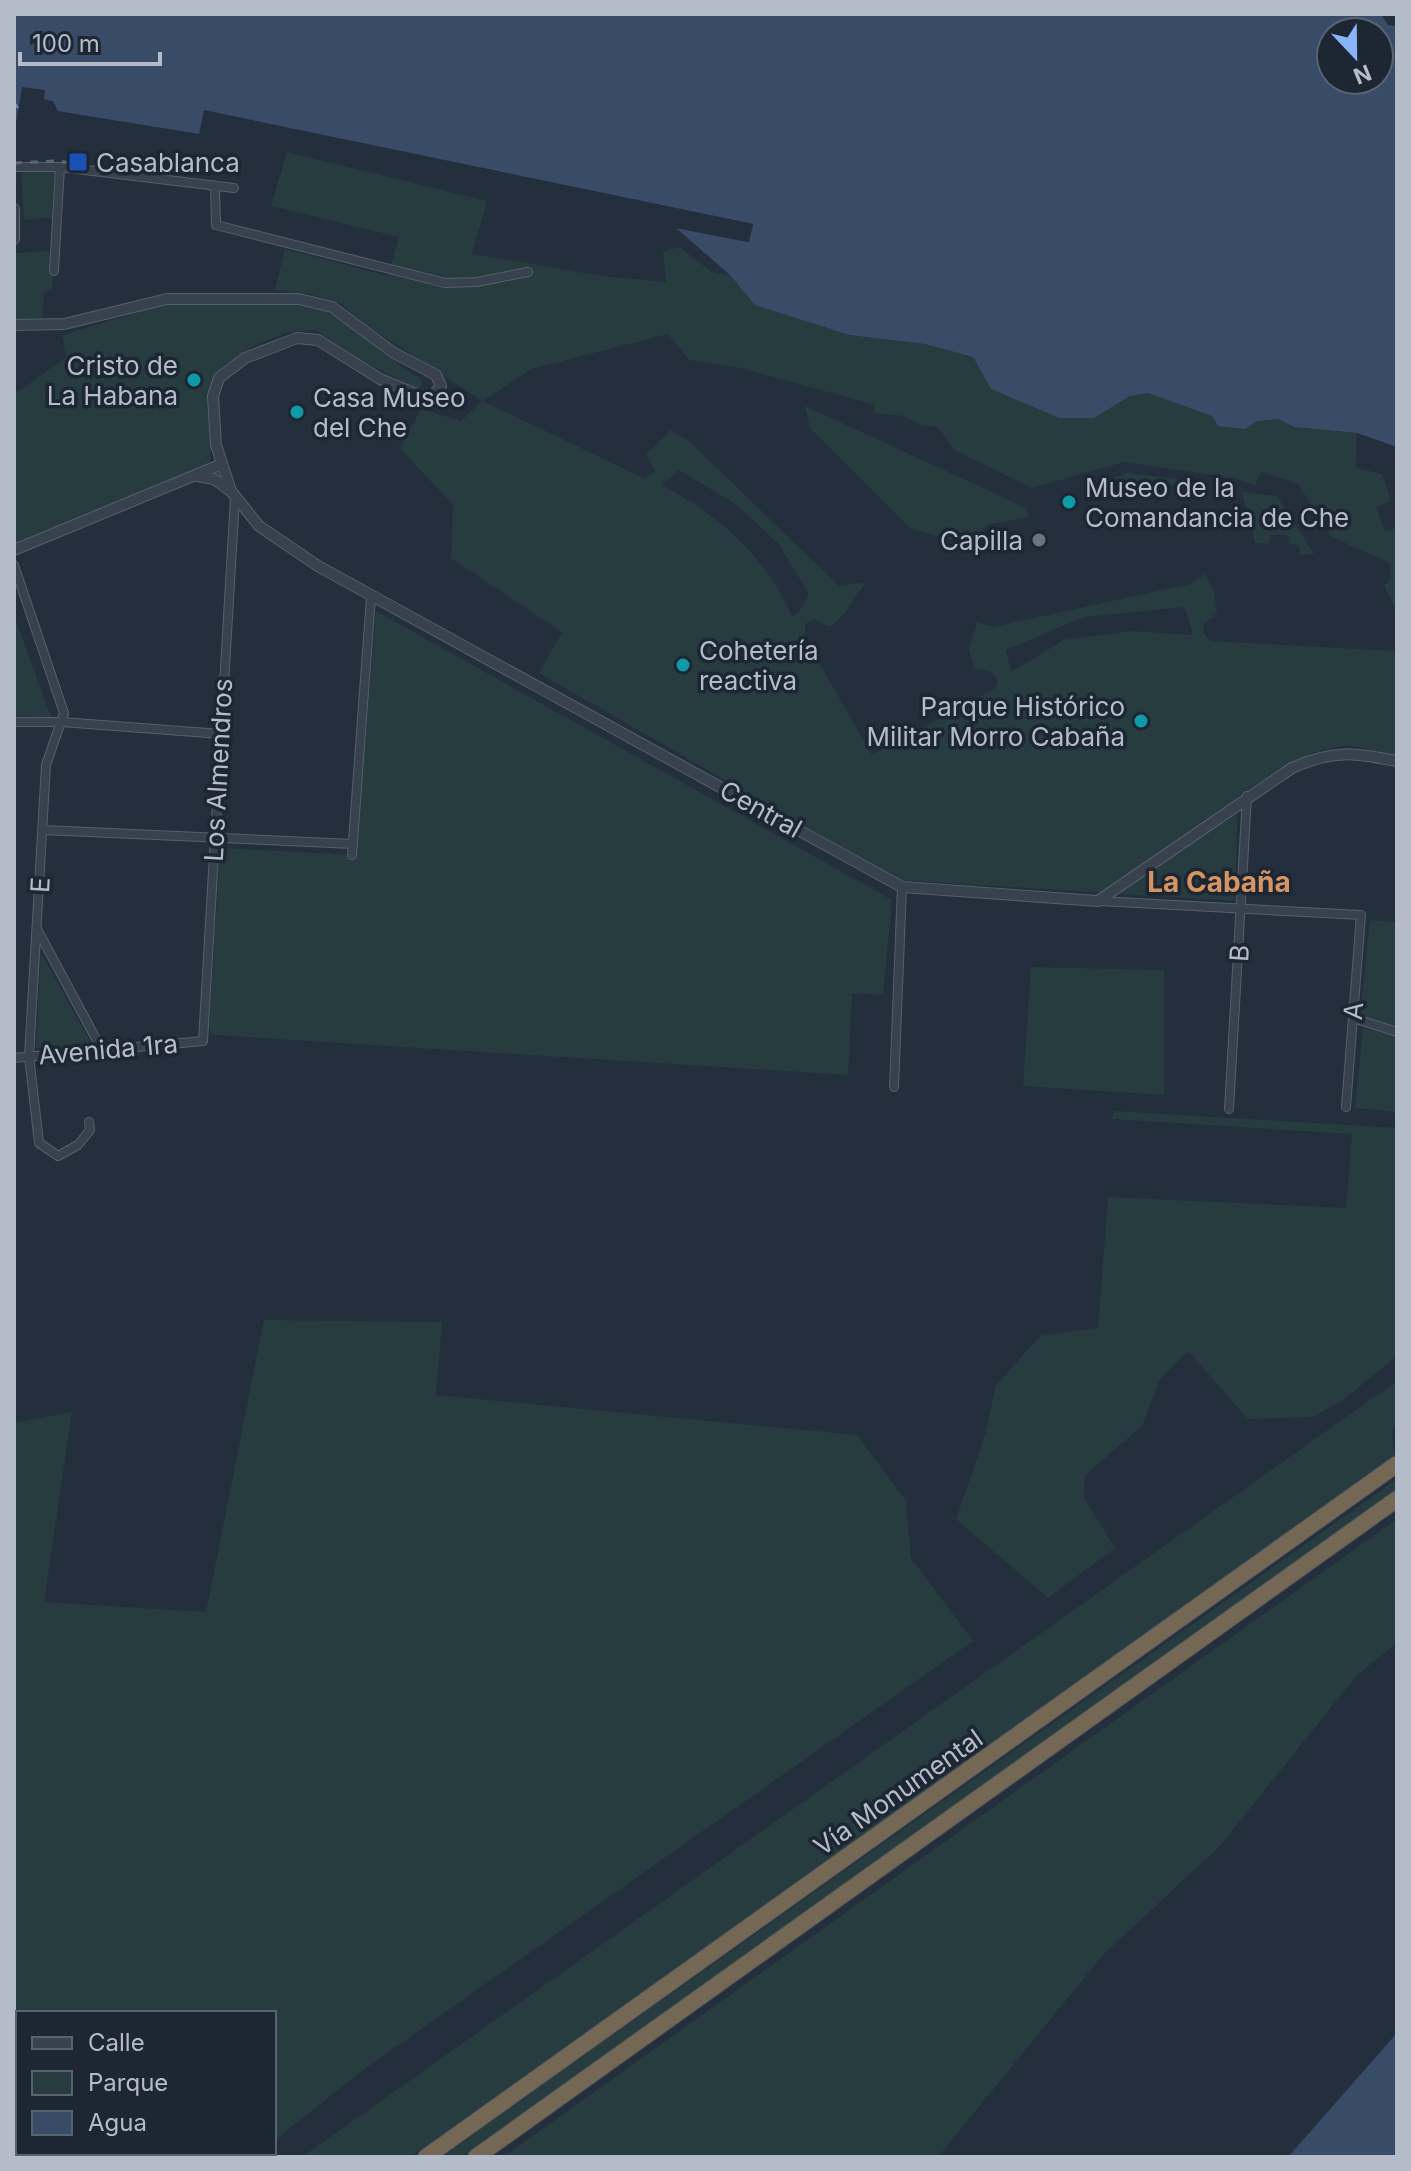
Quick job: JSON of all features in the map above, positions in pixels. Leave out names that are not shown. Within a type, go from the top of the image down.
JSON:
[{"type":"highway","name":"Vía Monumental","points":[[426,2157],[1397,1464]]},
{"type":"highway","name":"Vía Monumental","points":[[476,2157],[1397,1499]]},
{"type":"street","points":[[14,167],[60,167],[234,188]]},
{"type":"street","points":[[54,271],[60,167]]},
{"type":"street","points":[[215,186],[216,225],[251,235],[445,283],[477,282],[528,272]]},
{"type":"street","points":[[14,209],[14,239]]},
{"type":"street","points":[[14,325],[64,324],[167,299],[299,299],[332,307],[394,353],[436,375],[441,386],[433,395],[421,396],[380,379],[318,340],[297,338],[245,358],[219,378],[213,396],[216,445],[233,495]]},
{"type":"street","points":[[209,470],[216,445]]},
{"type":"street","points":[[14,550],[222,464]]},
{"type":"street","points":[[196,476],[214,479],[233,495]]},
{"type":"street","name":"Central","points":[[233,495],[279,543],[371,597],[902,887],[1361,915]]},
{"type":"street","name":"Los Almendros","points":[[203,1041],[233,495]]},
{"type":"street","points":[[14,565],[64,713],[62,722]]},
{"type":"street","points":[[352,855],[371,597]]},
{"type":"street","points":[[14,722],[62,722],[221,734]]},
{"type":"street","name":"E","points":[[62,722],[46,765],[29,1056],[39,1143],[58,1156],[78,1145],[90,1130],[89,1122]]},
{"type":"street","points":[[1098,901],[1292,768],[1325,755],[1346,752],[1397,761]]},
{"type":"street","name":"B","points":[[1229,1104],[1247,796]]},
{"type":"street","points":[[43,830],[353,844]]},
{"type":"street","points":[[894,1087],[902,887]]},
{"type":"street","name":"A","points":[[1346,1107],[1361,915]]},
{"type":"street","points":[[38,931],[102,1050]]},
{"type":"street","points":[[1353,1018],[1397,1032]]},
{"type":"street","name":"Avenida 1ra","points":[[14,1058],[203,1041]]},
{"type":"green space","points":[[287,152],[487,201],[472,254],[602,276],[666,282],[663,252],[679,247],[712,272],[730,275],[755,305],[849,335],[925,344],[973,357],[991,389],[1059,418],[1094,418],[1130,396],[1148,393],[1212,416],[1257,421],[1280,419],[1294,427],[1357,433],[1356,468],[1382,474],[1391,501],[1376,507],[1385,531],[1397,528],[1397,613],[1384,586],[1391,579],[1390,563],[1332,537],[1298,484],[1261,472],[1255,485],[1234,478],[1124,462],[1032,488],[954,450],[937,427],[921,425],[903,416],[873,413],[875,405],[736,367],[689,360],[668,334],[531,369],[483,401],[643,478],[655,472],[646,454],[671,430],[690,442],[839,586],[866,582],[845,613],[830,627],[814,619],[805,624],[805,638],[872,755],[994,689],[998,681],[992,672],[975,669],[969,650],[977,622],[992,627],[1190,584],[1205,574],[1214,591],[1217,613],[1203,625],[1204,634],[1210,641],[1397,651],[1397,755],[1346,745],[1312,753],[1238,796],[1235,901],[898,880],[539,673],[562,632],[451,558],[453,505],[400,448],[421,409],[461,421],[482,401],[362,322],[342,304],[306,293],[275,290],[285,249],[388,276],[399,237],[271,206]],"holes":[[[679,470],[734,503],[778,543],[809,594],[799,612],[792,616],[768,574],[739,539],[704,511],[662,485]],[[1185,607],[1193,635],[1132,631],[1064,640],[1011,672],[1006,650],[1084,617]]]},
{"type":"green space","points":[[24,170],[54,171],[52,217],[24,220],[21,176]]},
{"type":"green space","points":[[50,251],[53,287],[44,293],[42,318],[14,320],[14,253]]},
{"type":"green space","points":[[201,302],[288,304],[322,311],[346,324],[420,378],[423,385],[418,389],[357,358],[316,330],[288,332],[251,347],[227,364],[215,379],[210,462],[201,470],[14,544],[14,395],[66,357],[62,335],[159,306]]},
{"type":"green space","points":[[805,406],[1026,508],[1029,517],[987,525],[967,544],[911,529],[810,428]]},
{"type":"green space","points":[[1127,473],[1193,481],[1116,496],[1111,479]]},
{"type":"green space","points":[[1242,492],[1277,496],[1314,554],[1300,555],[1299,545],[1289,544],[1287,535],[1270,535],[1269,544],[1255,543]]},
{"type":"green space","points":[[376,611],[892,900],[883,995],[852,993],[848,1075],[215,1035],[209,1031],[220,848],[356,855]]},
{"type":"green space","points":[[14,615],[51,717],[14,716]]},
{"type":"green space","points":[[1370,920],[1397,922],[1397,1027],[1360,1015]]},
{"type":"green space","points":[[41,953],[93,1046],[36,1048]]},
{"type":"green space","points":[[1031,967],[1164,970],[1164,1095],[1023,1086]]},
{"type":"green space","points":[[1363,1028],[1397,1037],[1397,1112],[1355,1108]]},
{"type":"green space","points":[[1114,1111],[1397,1128],[1397,1356],[1344,1399],[1313,1417],[1248,1419],[1188,1351],[1160,1379],[1142,1426],[1085,1475],[1084,1498],[1115,1548],[1048,1598],[956,1519],[985,1435],[996,1385],[1040,1336],[1098,1328],[1108,1197],[1346,1208],[1352,1134],[1112,1119]]},
{"type":"green space","points":[[264,1320],[442,1322],[436,1395],[857,1435],[906,1501],[911,1558],[973,1641],[363,2070],[276,2139],[276,2011],[16,2011],[16,2155],[257,2155],[14,2157],[14,1423],[72,1412],[44,1602],[206,1612]]},
{"type":"green space","points":[[1397,1381],[1397,1421],[1392,1432],[1395,1459],[410,2157],[302,2157]]},
{"type":"green space","points":[[1397,1479],[1397,1491],[461,2157],[441,2157]]},
{"type":"green space","points":[[1397,1519],[1397,1643],[1357,1675],[1220,1846],[1103,1955],[938,2157],[503,2157]]},
{"type":"water","points":[[14,14],[1381,14],[1315,16],[1315,96],[1395,96],[1397,26],[1397,447],[1357,433],[1294,427],[1279,419],[1257,421],[1245,429],[1218,426],[1212,416],[1148,393],[1130,396],[1094,418],[1059,418],[991,389],[973,357],[925,344],[849,335],[755,305],[730,275],[676,228],[748,242],[753,224],[204,111],[199,134],[58,111],[53,101],[44,99],[45,90],[22,87],[14,135]]},
{"type":"water","points":[[1397,2033],[1397,2157],[1288,2157]]},
{"type":"pier","points":[[204,110],[753,224],[749,242],[672,228],[677,224],[746,238],[748,227],[207,115],[204,131],[200,130]]},
{"type":"ferry route","points":[[14,102],[18,108]]},
{"type":"railway","points":[[14,163],[54,161],[191,173]]},
{"type":"place","name":"Casablanca","points":[[78,162]]},
{"type":"place","name":"Cristo de La Habana","points":[[194,380]]},
{"type":"place","name":"Casa Museo del Che","points":[[297,412]]},
{"type":"place","name":"Museo de la Comandancia de Che","points":[[1069,502]]},
{"type":"place","name":"Capilla","points":[[1039,540]]},
{"type":"place","name":"Cohetería reactiva","points":[[683,665]]},
{"type":"place","name":"Parque Histórico Militar Morro Cabaña","points":[[1141,721]]},
{"type":"district","name":"La Cabaña","points":[[1219,882]]}]
